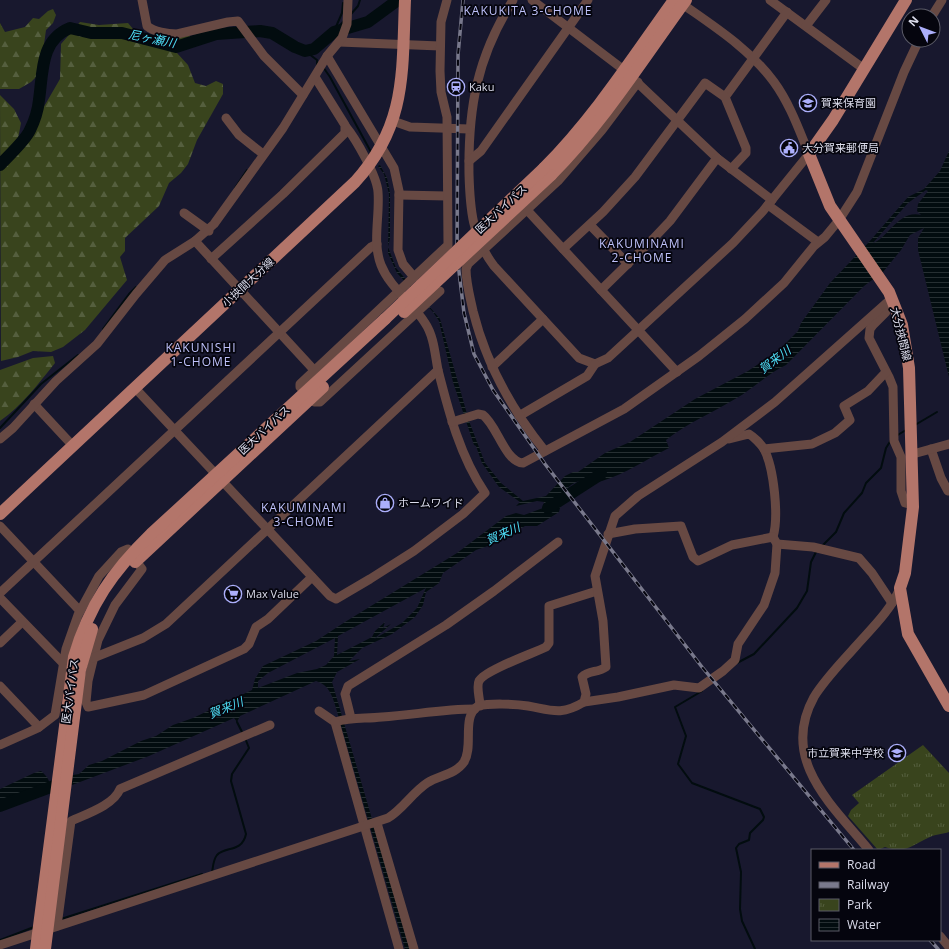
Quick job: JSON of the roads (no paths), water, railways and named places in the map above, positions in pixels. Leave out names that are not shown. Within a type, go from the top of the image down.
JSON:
[{"type":"main road","name":"小挾間大分線","points":[[0,514],[349,187],[375,157],[393,121],[400,92],[405,0]]},
{"type":"main road","points":[[809,154],[833,120],[906,0]]},
{"type":"main road","name":"医大バイパス","points":[[45,949],[45,925],[74,656],[88,617],[100,594],[113,575],[132,560],[219,477],[584,138],[631,76],[680,1]]},
{"type":"main road","name":"大分挾間線","points":[[809,154],[830,206],[889,298],[902,325],[909,360],[913,454],[913,505],[905,570],[900,588],[908,634],[949,706]]},
{"type":"main road","points":[[45,925],[83,656],[99,613],[132,560]]},
{"type":"main road","name":"医大バイパス","points":[[36,949],[45,925]]},
{"type":"street","points":[[142,0],[147,26],[150,29],[169,34],[177,34],[238,21],[270,63],[304,95]]},
{"type":"street","points":[[0,438],[12,428],[56,380],[97,344],[165,260],[209,231],[283,128],[321,66],[346,31],[348,0]]},
{"type":"street","points":[[440,290],[320,402],[316,403],[300,385],[314,370],[448,245],[447,113],[441,89],[440,46],[441,22],[447,0]]},
{"type":"street","points":[[513,0],[501,20],[484,58],[476,88],[469,129],[470,214],[483,250],[494,266],[579,358],[595,364]]},
{"type":"street","points":[[532,0],[631,76],[717,158],[818,242]]},
{"type":"street","points":[[469,161],[481,151],[588,0]]},
{"type":"street","points":[[770,0],[864,69]]},
{"type":"street","points":[[806,26],[826,0]]},
{"type":"street","points":[[519,416],[587,376],[595,364],[608,358],[639,331],[733,243],[770,203],[809,154],[781,92],[768,75],[753,58],[680,1]]},
{"type":"street","points":[[725,97],[787,12]]},
{"type":"street","points":[[339,42],[440,46]]},
{"type":"street","points":[[452,422],[478,414],[485,416],[510,455],[517,462],[522,463],[624,409],[677,372],[766,300],[784,283],[818,242],[842,224],[857,192],[904,72],[915,48]]},
{"type":"street","points":[[321,66],[346,127],[375,157],[396,174],[399,195],[398,250],[402,264],[414,277]]},
{"type":"street","points":[[135,388],[332,598],[337,598],[344,594],[409,554],[463,514],[485,493],[467,461],[452,422],[430,333],[426,323],[387,278],[382,266],[378,244],[378,190],[375,157],[321,66]]},
{"type":"street","points":[[545,451],[519,416],[492,367],[475,320],[466,274],[468,264],[558,181],[597,137],[631,76]]},
{"type":"street","points":[[563,249],[590,225],[635,177],[705,83],[725,97],[747,150],[731,170]]},
{"type":"street","points":[[226,118],[239,134],[263,154]]},
{"type":"street","points":[[393,121],[410,127],[469,129]]},
{"type":"street","points":[[211,259],[283,194],[344,134],[346,127]]},
{"type":"street","points":[[601,290],[670,221],[717,158]]},
{"type":"street","points":[[399,195],[447,196]]},
{"type":"street","points":[[526,210],[677,372]]},
{"type":"street","points":[[184,213],[209,231]]},
{"type":"street","points":[[590,225],[628,264]]},
{"type":"street","points":[[195,241],[314,370]]},
{"type":"street","points":[[0,593],[174,429],[371,247],[378,244]]},
{"type":"street","points":[[889,298],[886,312],[873,325],[869,336],[892,387],[894,441],[901,460],[901,494],[905,503],[913,505]]},
{"type":"street","points":[[584,702],[586,694],[582,677],[586,672],[603,670],[606,667],[603,621],[597,591],[596,570],[615,516],[638,496],[722,442],[792,388],[889,298]]},
{"type":"street","points":[[492,367],[543,319]]},
{"type":"street","points":[[93,658],[143,638],[166,624],[266,528],[438,370]]},
{"type":"street","points":[[764,449],[808,445],[835,433],[850,420],[844,406],[868,391],[886,372]]},
{"type":"street","points":[[34,404],[73,446]]},
{"type":"street","points":[[319,711],[327,718],[336,722],[351,718],[380,718],[477,707],[522,705],[552,712],[569,708],[584,702],[618,697],[674,685],[699,688],[724,671],[735,660],[738,644],[764,605],[775,573],[775,513],[773,481],[764,449],[749,434],[722,442]]},
{"type":"street","points":[[913,454],[949,444]]},
{"type":"street","points":[[934,449],[941,478],[948,491]]},
{"type":"street","points":[[0,526],[80,611]]},
{"type":"street","points":[[608,534],[635,529],[681,526],[693,557],[698,561],[732,545],[775,541],[817,548],[859,558],[872,572],[892,603]]},
{"type":"street","points":[[351,718],[345,694],[348,686],[452,621],[558,542]]},
{"type":"street","points":[[0,745],[39,727],[53,717],[56,711],[63,663],[70,635],[80,611],[105,568],[123,550],[128,549],[132,560],[142,569],[112,611],[98,640],[93,658],[86,698],[86,705],[88,707],[144,695],[244,649],[249,644],[256,627],[268,619],[312,577]]},
{"type":"street","points":[[868,849],[814,781],[805,759],[803,736],[807,714],[818,692],[892,603],[900,588]]},
{"type":"street","points":[[0,945],[45,925],[377,823],[393,815],[428,782],[453,772],[462,764],[468,748],[471,716],[477,707],[478,685],[481,678],[511,661],[540,650],[549,643],[549,606],[597,591]]},
{"type":"street","points":[[0,598],[63,663]]},
{"type":"street","points":[[0,643],[22,622]]},
{"type":"street","points":[[0,686],[39,727]]},
{"type":"street","points":[[336,722],[399,949]]},
{"type":"street","points":[[45,925],[71,821],[118,795],[120,789],[270,725]]},
{"type":"street","points":[[377,823],[414,949]]},
{"type":"street","points":[[941,937],[949,947]]},
{"type":"water","points":[[949,151],[949,377],[918,250],[918,238],[924,228],[910,235],[901,250],[883,272],[864,286],[786,365],[742,395],[674,434],[666,440],[669,448],[611,478],[599,482],[580,481],[569,486],[560,495],[561,504],[559,512],[537,526],[525,526],[491,545],[476,550],[443,573],[439,583],[426,592],[423,605],[415,617],[392,634],[362,648],[349,661],[360,659],[337,672],[332,682],[410,949],[405,949],[335,703],[327,688],[316,681],[240,716],[237,722],[234,718],[149,756],[72,785],[73,775],[79,774],[89,765],[102,761],[141,741],[156,736],[173,725],[193,718],[252,690],[255,679],[263,666],[316,641],[457,553],[506,516],[516,513],[524,515],[543,508],[544,502],[537,501],[516,506],[520,502],[499,487],[482,463],[476,446],[474,445],[453,382],[439,321],[433,312],[397,273],[388,253],[388,247],[396,268],[440,319],[469,421],[485,463],[501,483],[523,501],[546,496],[565,476],[573,472],[578,472],[605,453],[630,442],[695,399],[748,371],[778,351],[798,331],[801,323],[830,283],[869,242],[908,197],[924,189],[940,171]],"holes":[[[926,190],[928,191],[918,204],[917,211],[921,215],[913,214],[906,216],[873,243],[908,203]],[[426,588],[417,608],[402,623],[374,639],[391,624],[383,628],[385,622],[375,631],[372,637],[337,655],[338,636]],[[335,638],[334,656],[326,665],[317,669],[297,673],[258,688],[258,681],[268,673]]]},
{"type":"water","points":[[380,165],[387,178],[390,193],[390,238],[388,247],[389,194],[384,174],[378,166]]},
{"type":"water","points":[[41,771],[50,784],[49,790],[0,806],[0,789]]},
{"type":"waterway","points":[[351,14],[358,6],[360,0]]},
{"type":"waterway","name":"尼ヶ瀬川","points":[[0,165],[28,134],[38,108],[43,69],[48,49],[60,33],[70,28],[91,33],[122,33],[176,47],[216,34],[260,31],[272,33],[295,47],[305,51],[314,49],[334,32],[368,22],[398,0]]},
{"type":"waterway","points":[[335,29],[342,13],[343,3]]},
{"type":"waterway","name":"尼ヶ瀬川","points":[[334,32],[344,21]]},
{"type":"waterway","points":[[305,51],[317,60],[317,65]]},
{"type":"waterway","points":[[323,67],[371,152]]},
{"type":"waterway","points":[[235,188],[247,170]]},
{"type":"waterway","points":[[103,329],[136,287]]},
{"type":"waterway","points":[[0,428],[41,384],[78,355]]},
{"type":"waterway","points":[[915,425],[937,412]]},
{"type":"waterway","points":[[896,436],[906,430]]},
{"type":"waterway","points":[[822,546],[836,532],[844,513],[862,493],[866,483],[881,468],[886,448],[891,440]]},
{"type":"waterway","name":"賀来川","points":[[548,508],[601,474]]},
{"type":"waterway","points":[[737,663],[754,654],[797,608],[807,591],[811,562],[816,552]]},
{"type":"waterway","points":[[702,691],[675,707],[686,736],[678,764],[692,783],[760,809],[764,817],[763,820],[750,833],[749,840],[739,844],[736,848],[741,872],[740,909],[742,921],[755,949]]},
{"type":"waterway","points":[[237,722],[243,734]]},
{"type":"waterway","points":[[212,873],[214,861],[217,855],[220,852],[237,847],[244,840],[246,834],[231,781],[232,774],[249,748],[245,738]]},
{"type":"waterway","name":"賀来川","points":[[0,806],[67,781]]},
{"type":"waterway","points":[[61,919],[202,874]]},
{"type":"waterway","points":[[0,940],[34,927]]},
{"type":"railway","points":[[463,0],[458,55],[457,255],[464,313],[474,354],[493,390],[545,464],[702,667],[853,849]]},
{"type":"railway","points":[[931,941],[938,949]]},
{"type":"place","name":"Kaku","points":[[456,87]]},
{"type":"place","name":"賀来保育園","points":[[808,103]]},
{"type":"place","name":"大分賀来郵便局","points":[[789,148]]},
{"type":"place","name":"ホームワイド","points":[[385,503]]},
{"type":"place","name":"Max Value","points":[[233,594]]},
{"type":"place","name":"市立賀来中学校","points":[[897,753]]},
{"type":"district","name":"KAKUKITA 3-CHOME","points":[[528,11]]},
{"type":"district","name":"KAKUMINAMI 2-CHOME","points":[[642,251]]},
{"type":"district","name":"KAKUNISHI 1-CHOME","points":[[201,355]]},
{"type":"district","name":"KAKUMINAMI 3-CHOME","points":[[304,515]]}]
